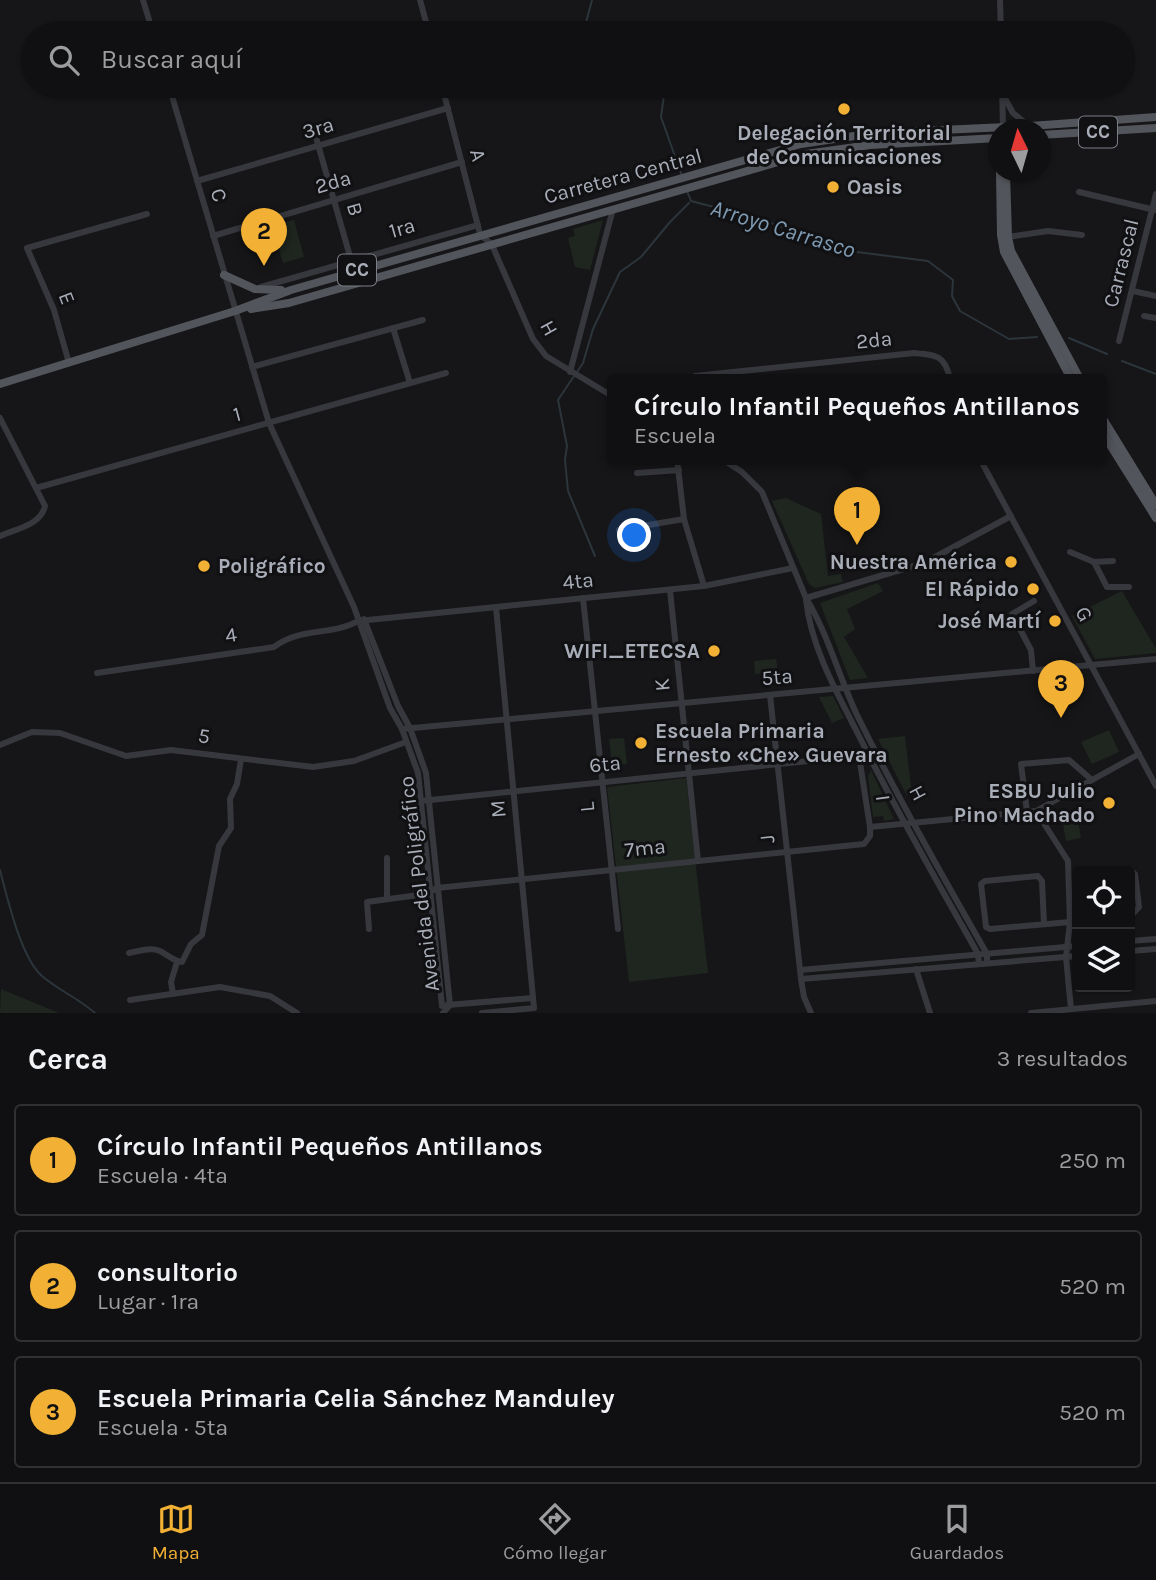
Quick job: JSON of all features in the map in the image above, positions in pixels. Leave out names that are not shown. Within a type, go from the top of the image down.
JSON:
[{"type":"main road","name":"Carretera Central","points":[[1051,124],[1156,117]]},
{"type":"main road","name":"CC","points":[[1051,134],[1156,128]]},
{"type":"main road","name":"Carretera Central","points":[[0,384],[235,311],[479,229],[674,180],[801,144],[874,133],[988,129]]},
{"type":"main road","points":[[870,145],[874,133]]},
{"type":"main road","name":"Carretera Central","points":[[235,311],[289,303],[806,154],[870,145],[988,139]]},
{"type":"main road","points":[[1000,182],[1004,252],[1068,374]]},
{"type":"main road","points":[[1006,182],[1011,251],[1077,374]]},
{"type":"main road","points":[[224,275],[255,289],[291,290]]},
{"type":"main road","points":[[1107,425],[1156,505]]},
{"type":"main road","points":[[1107,440],[1156,518]]},
{"type":"street","points":[[143,0],[149,21]]},
{"type":"street","points":[[420,0],[426,21]]},
{"type":"street","points":[[1000,0],[1001,21]]},
{"type":"street","name":"C","points":[[173,98],[235,311]]},
{"type":"street","name":"A","points":[[445,98],[479,229]]},
{"type":"street","points":[[1002,98],[1003,119]]},
{"type":"street","points":[[1006,98],[1013,113],[1021,119]]},
{"type":"street","name":"3ra","points":[[197,181],[448,108]]},
{"type":"street","name":"B","points":[[313,127],[351,260]]},
{"type":"street","name":"2da","points":[[213,236],[462,162]]},
{"type":"street","points":[[1079,192],[1154,210]]},
{"type":"street","name":"Carrascal","points":[[1119,341],[1156,194]]},
{"type":"street","points":[[570,372],[613,209]]},
{"type":"street","name":"E","points":[[69,363],[54,310],[27,248],[147,214]]},
{"type":"street","points":[[479,229],[492,245]]},
{"type":"street","name":"1ra","points":[[255,289],[351,260],[479,229]]},
{"type":"street","points":[[1008,237],[1048,231],[1082,235]]},
{"type":"street","name":"H","points":[[492,245],[536,344],[546,356],[607,393]]},
{"type":"street","points":[[1133,291],[1156,296]]},
{"type":"street","name":"Avenida del Poligráfico","points":[[235,311],[270,423],[410,728],[426,773],[424,801]]},
{"type":"street","points":[[1144,316],[1156,318]]},
{"type":"street","points":[[252,367],[423,320]]},
{"type":"street","points":[[393,328],[410,383]]},
{"type":"street","name":"2da","points":[[715,374],[914,354],[935,355],[947,365],[949,374]]},
{"type":"street","name":"1","points":[[36,488],[446,373]]},
{"type":"street","points":[[0,418],[45,506],[43,515],[38,520],[0,536]]},
{"type":"street","points":[[678,465],[684,519],[704,586]]},
{"type":"street","name":"H","points":[[731,465],[762,492],[806,598],[815,613],[844,688],[913,823],[987,954],[987,963]]},
{"type":"street","name":"G","points":[[983,465],[1156,786]]},
{"type":"street","points":[[637,473],[679,470]]},
{"type":"street","points":[[806,598],[924,563],[1011,516]]},
{"type":"street","points":[[619,530],[684,519]]},
{"type":"street","points":[[1070,552],[1094,562],[1113,561]]},
{"type":"street","points":[[1094,562],[1107,587],[1129,587]]},
{"type":"street","name":"4ta","points":[[362,621],[704,586],[793,568]]},
{"type":"street","name":"K","points":[[670,590],[698,861]]},
{"type":"street","name":"L","points":[[583,598],[618,929]]},
{"type":"street","name":"H","points":[[806,598],[808,617],[835,689],[904,824],[978,954],[979,964]]},
{"type":"street","points":[[1033,671],[1031,650],[1012,614],[1034,601]]},
{"type":"street","name":"M","points":[[482,1013],[534,1009],[496,607]]},
{"type":"street","name":"Avenida del Poligráfico","points":[[362,621],[390,708],[418,773],[424,801],[444,1010]]},
{"type":"street","name":"4","points":[[97,673],[274,647],[286,637],[348,627],[362,621]]},
{"type":"street","name":"5ta","points":[[401,729],[1156,659]]},
{"type":"street","name":"J","points":[[770,695],[801,979],[804,997],[811,1013]]},
{"type":"street","name":"5","points":[[0,745],[32,732],[60,733],[126,757],[171,750],[313,767],[354,761],[406,742]]},
{"type":"street","name":"6ta","points":[[424,801],[877,754]]},
{"type":"street","points":[[870,827],[1036,811],[1139,754]]},
{"type":"street","name":"I","points":[[859,756],[870,827],[870,836],[864,844]]},
{"type":"street","points":[[129,953],[148,949],[160,951],[177,962],[182,962],[191,944],[202,935],[219,846],[231,828],[230,799],[237,784],[241,759]]},
{"type":"street","points":[[1027,811],[1021,764],[1069,760],[1092,780]]},
{"type":"street","points":[[1036,811],[1072,871]]},
{"type":"street","name":"7ma","points":[[387,898],[522,879],[864,844]]},
{"type":"street","points":[[369,929],[367,902],[387,898],[387,858]]},
{"type":"street","points":[[1135,874],[1139,907],[1135,911]]},
{"type":"street","points":[[1044,924],[1042,881],[1038,876],[985,881],[981,884],[986,927],[990,929],[1044,924],[1072,926]]},
{"type":"street","points":[[1071,1009],[1066,957],[1072,887]]},
{"type":"street","points":[[1135,941],[1156,939]]},
{"type":"street","points":[[800,970],[1072,946]]},
{"type":"street","points":[[1135,951],[1156,949]]},
{"type":"street","points":[[801,979],[1072,956]]},
{"type":"street","points":[[913,960],[930,1013]]},
{"type":"street","points":[[173,994],[171,982],[177,962]]},
{"type":"street","points":[[130,1000],[220,987],[270,996],[298,1013]]},
{"type":"street","points":[[444,1010],[533,998]]},
{"type":"street","points":[[1031,1013],[1156,1001]]},
{"type":"shaded area","points":[[294,220],[304,257],[283,263],[272,226]]},
{"type":"shaded area","points":[[603,220],[590,270],[575,267],[568,238],[575,236],[573,229]]},
{"type":"shaded area","points":[[786,498],[821,514],[828,576],[841,574],[843,582],[815,588],[809,584],[772,501]]},
{"type":"shaded area","points":[[878,583],[883,591],[847,609],[855,629],[844,637],[868,678],[850,680],[820,603]]},
{"type":"shaded area","points":[[1122,591],[1156,653],[1095,659],[1072,616]]},
{"type":"shaded area","points":[[776,659],[778,672],[755,674],[754,661]]},
{"type":"shaded area","points":[[833,696],[844,718],[832,723],[819,697]]},
{"type":"shaded area","points":[[1109,730],[1119,752],[1092,764],[1081,742]]},
{"type":"shaded area","points":[[905,736],[912,795],[907,796],[878,739]]},
{"type":"shaded area","points":[[624,738],[627,764],[612,765],[609,739]]},
{"type":"shaded area","points":[[871,770],[894,819],[884,821],[883,816],[873,817],[868,776]]},
{"type":"shaded area","points":[[686,778],[708,973],[629,982],[607,787]]},
{"type":"shaded area","points":[[1076,810],[1081,838],[1066,841],[1061,813]]},
{"type":"shaded area","points":[[1,989],[59,1013],[0,1013]]},
{"type":"waterway","name":"Arroyo Carrasco","points":[[586,21],[592,0]]},
{"type":"waterway","name":"Arroyo Carrasco","points":[[664,98],[661,117],[682,176]]},
{"type":"waterway","name":"Arroyo Carrasco","points":[[687,191],[691,201],[760,219],[849,251],[928,261],[953,280],[952,296],[960,311],[1009,339],[1037,337]]},
{"type":"waterway","points":[[577,372],[583,363],[593,329],[620,272],[641,257],[689,203]]},
{"type":"waterway","points":[[1069,338],[1107,354]]},
{"type":"waterway","points":[[1122,361],[1156,374]]},
{"type":"waterway","points":[[574,376],[558,400],[567,446],[565,460],[568,491],[595,556]]},
{"type":"waterway","points":[[0,870],[21,942],[34,967],[48,981],[95,1013]]},
{"type":"place","name":"Delegación Territorial de Comunicaciones","points":[[844,109]]},
{"type":"place","name":"Oasis","points":[[833,187]]},
{"type":"place","name":"consultorio","points":[[264,266]]},
{"type":"place","name":"Círculo Infantil Pequeños Antillanos","points":[[857,545]]},
{"type":"place","name":"Nuestra América","points":[[1011,562]]},
{"type":"place","name":"Poligráfico","points":[[204,566]]},
{"type":"place","name":"El Rápido","points":[[1033,589]]},
{"type":"place","name":"José Martí","points":[[1055,621]]},
{"type":"place","name":"WIFI_ETECSA","points":[[714,651]]},
{"type":"place","name":"Escuela Primaria Celia Sánchez Manduley","points":[[1061,718]]},
{"type":"place","name":"Escuela Primaria Ernesto «Che» Guevara","points":[[641,743]]},
{"type":"place","name":"ESBU Julio Pino Machado","points":[[1109,803]]}]
